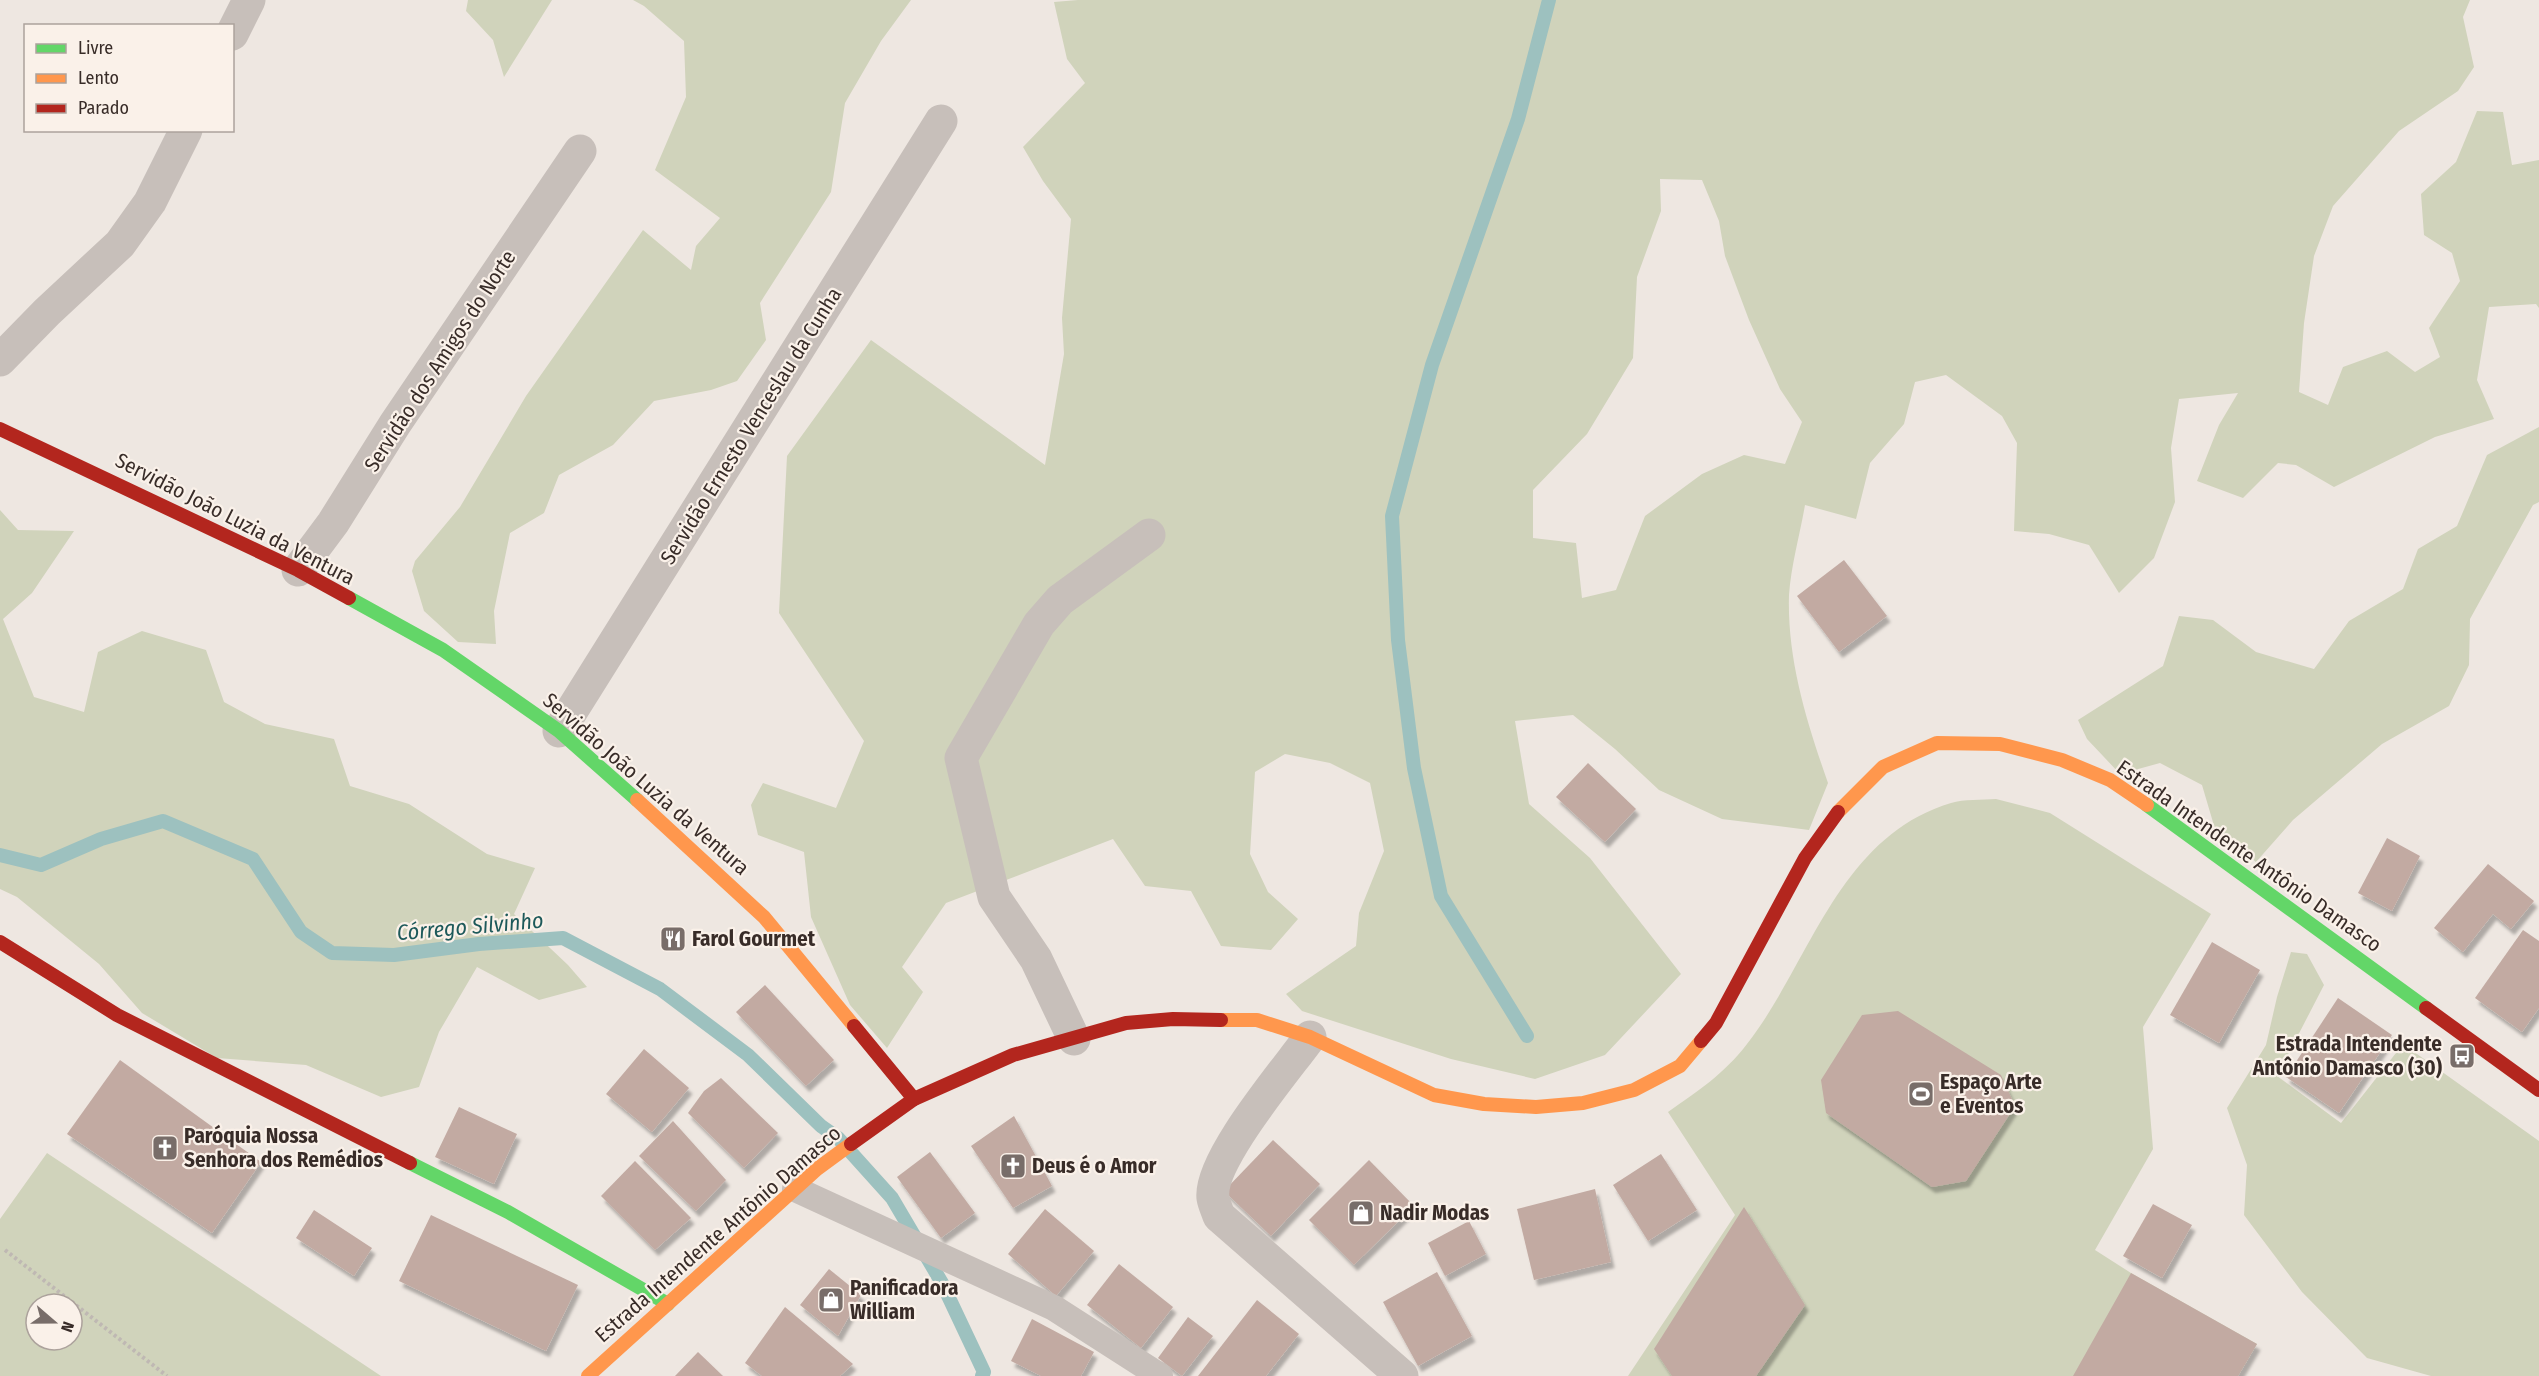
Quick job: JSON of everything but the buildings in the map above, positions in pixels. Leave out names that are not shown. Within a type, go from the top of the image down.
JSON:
[{"type":"main road","name":"Servidão João Luzia da Ventura","points":[[0,429],[298,570],[443,650],[560,731],[715,869],[764,917],[914,1099]]},
{"type":"main road","name":"Estrada Intendente Antônio Damasco","points":[[589,1376],[817,1169],[914,1099],[1013,1055],[1126,1023],[1173,1019],[1257,1020],[1310,1037],[1434,1095],[1484,1104],[1536,1107],[1583,1103],[1634,1090],[1680,1066],[1716,1023],[1804,858],[1838,812],[1883,767],[1937,743],[2000,744],[2062,760],[2110,780],[2148,805],[2539,1090]]},
{"type":"main road","points":[[0,942],[117,1015],[508,1212],[668,1304]]},
{"type":"street","points":[[234,30],[249,0]]},
{"type":"street","name":"Servidão Ernesto Venceslau da Cunha","points":[[560,731],[941,121]]},
{"type":"street","points":[[0,360],[47,312],[120,244],[150,202],[185,132]]},
{"type":"street","name":"Servidão dos Amigos do Norte","points":[[298,570],[333,523],[395,424],[580,151]]},
{"type":"street","points":[[1074,1039],[1036,959],[994,897],[962,758],[1040,624],[1060,600],[1149,535]]},
{"type":"street","points":[[1310,1037],[1232,1144],[1218,1168],[1212,1197],[1219,1216],[1402,1376]]},
{"type":"lane","points":[[795,1189],[1054,1308],[1160,1376]]},
{"type":"path","points":[[5,1250],[167,1376]]},
{"type":"green space","points":[[468,0],[552,0],[504,77],[493,40],[466,11]]},
{"type":"green space","points":[[633,0],[911,0],[881,41],[845,103],[831,192],[760,303],[766,340],[737,381],[711,390],[654,401],[613,445],[559,475],[544,513],[510,533],[494,611],[496,644],[458,642],[424,611],[412,571],[415,561],[460,507],[526,396],[643,230],[691,270],[696,246],[720,218],[655,170],[686,97],[684,41],[644,6]]},
{"type":"green space","points":[[1078,0],[2470,0],[2463,17],[2474,67],[2458,91],[2399,131],[2333,206],[2314,256],[2304,323],[2299,392],[2328,405],[2343,367],[2387,351],[2415,372],[2440,357],[2429,328],[2460,281],[2452,253],[2424,235],[2421,194],[2456,162],[2477,111],[2503,112],[2512,165],[2539,160],[2539,308],[2536,304],[2489,307],[2477,380],[2494,419],[2435,437],[2334,487],[2296,465],[2278,463],[2243,498],[2197,481],[2219,425],[2238,393],[2179,399],[2171,448],[2175,502],[2154,558],[2119,593],[2089,545],[2049,534],[2014,531],[2017,443],[2002,416],[1946,375],[1915,382],[1904,424],[1870,463],[1856,519],[1805,505],[1790,584],[1789,619],[1800,691],[1828,783],[1809,830],[1722,819],[1659,790],[1615,749],[1573,715],[1515,721],[1529,804],[1590,858],[1681,974],[1605,1055],[1535,1079],[1451,1059],[1302,1011],[1286,994],[1356,946],[1359,913],[1384,851],[1370,783],[1330,763],[1285,754],[1255,772],[1250,854],[1268,892],[1298,919],[1271,950],[1221,946],[1191,891],[1145,886],[1113,839],[946,903],[902,967],[923,992],[887,1048],[850,1005],[811,917],[804,852],[758,835],[751,805],[763,783],[836,808],[864,741],[779,613],[787,456],[871,340],[1045,465],[1064,354],[1062,318],[1071,219],[1043,181],[1023,147],[1085,83],[1067,59],[1054,2]],"holes":[[[1660,179],[1702,180],[1719,221],[1725,256],[1749,320],[1780,389],[1802,422],[1785,464],[1744,455],[1702,474],[1645,516],[1616,590],[1582,598],[1576,543],[1533,538],[1533,490],[1587,434],[1633,358],[1637,277],[1661,211]]]},
{"type":"green space","points":[[2539,427],[2539,502],[2533,505],[2470,619],[2469,665],[2449,706],[2382,744],[2293,820],[2256,862],[2215,829],[2202,785],[2160,763],[2120,774],[2087,739],[2078,720],[2163,666],[2179,616],[2213,620],[2256,652],[2314,669],[2349,621],[2403,589],[2418,549],[2457,526],[2487,455]]},
{"type":"green space","points":[[0,510],[18,530],[74,531],[32,593],[3,619],[34,697],[84,712],[98,652],[142,631],[206,650],[224,702],[265,724],[334,739],[350,786],[409,804],[487,854],[535,868],[514,914],[568,965],[587,987],[539,1000],[477,967],[439,1032],[419,1087],[381,1097],[306,1065],[217,1058],[142,1013],[99,964],[17,897],[0,889]]},
{"type":"green space","name":"Espaço Arte e Eventos","points":[[1996,799],[2050,813],[2211,914],[2143,1027],[2153,1149],[2095,1250],[2131,1273],[2257,1344],[2238,1376],[1628,1376],[1735,1215],[1668,1112],[1720,1073],[1747,1044],[1770,1011],[1831,906],[1854,873],[1880,843],[1912,820],[1951,803]]},
{"type":"green space","points":[[2291,952],[2307,954],[2324,985],[2277,1076],[2341,1123],[2403,1044],[2539,1141],[2539,1376],[2431,1376],[2367,1358],[2302,1292],[2244,1215],[2247,1165],[2227,1108],[2266,1045],[2277,997]]},
{"type":"green space","points":[[47,1153],[381,1376],[0,1376],[0,1219]]},
{"type":"waterway","points":[[1527,1036],[1441,896],[1414,768],[1398,640],[1392,516],[1432,365],[1518,119],[1549,0]]},
{"type":"waterway","name":"Córrego Silvinho","points":[[0,855],[41,865],[101,839],[163,821],[253,859],[301,932],[332,953],[394,955],[479,944],[563,938],[660,989],[748,1055],[821,1126],[838,1138],[892,1198],[942,1283],[984,1372],[982,1376]]},
{"type":"traffic: fast","points":[[349,598],[443,650],[559,731],[637,800]]},
{"type":"traffic: fast","points":[[2147,805],[2426,1008]]},
{"type":"traffic: fast","points":[[410,1163],[508,1212],[668,1304]]},
{"type":"traffic: slow","points":[[1838,812],[1883,767],[1937,743],[2000,744],[2062,760],[2110,780],[2147,805]]},
{"type":"traffic: slow","points":[[637,800],[764,917],[854,1026]]},
{"type":"traffic: slow","points":[[1221,1020],[1257,1020],[1310,1037],[1434,1095],[1484,1104],[1536,1107],[1583,1103],[1634,1090],[1680,1066],[1701,1041]]},
{"type":"traffic: slow","points":[[588,1376],[817,1169],[851,1144]]},
{"type":"traffic: jam","points":[[0,429],[298,570],[349,598]]},
{"type":"traffic: jam","points":[[1701,1041],[1716,1023],[1805,858],[1838,812]]},
{"type":"traffic: jam","points":[[0,942],[117,1015],[410,1163]]},
{"type":"traffic: jam","points":[[2426,1008],[2539,1090]]},
{"type":"traffic: jam","points":[[851,1144],[914,1099],[1013,1055],[1126,1023],[1173,1019],[1221,1020]]},
{"type":"traffic: jam","points":[[854,1026],[914,1099]]},
{"type":"place","name":"Farol Gourmet","points":[[673,939]]},
{"type":"place","name":"Estrada Intendente Antônio Damasco (30)","points":[[2462,1056]]},
{"type":"place","name":"Espaço Arte e Eventos","points":[[1921,1094]]},
{"type":"place","name":"Paróquia Nossa Senhora dos Remédios","points":[[165,1148]]},
{"type":"place","name":"Deus é o Amor","points":[[1013,1166]]},
{"type":"place","name":"Nadir Modas","points":[[1361,1213]]},
{"type":"place","name":"Panificadora William","points":[[831,1300]]}]
